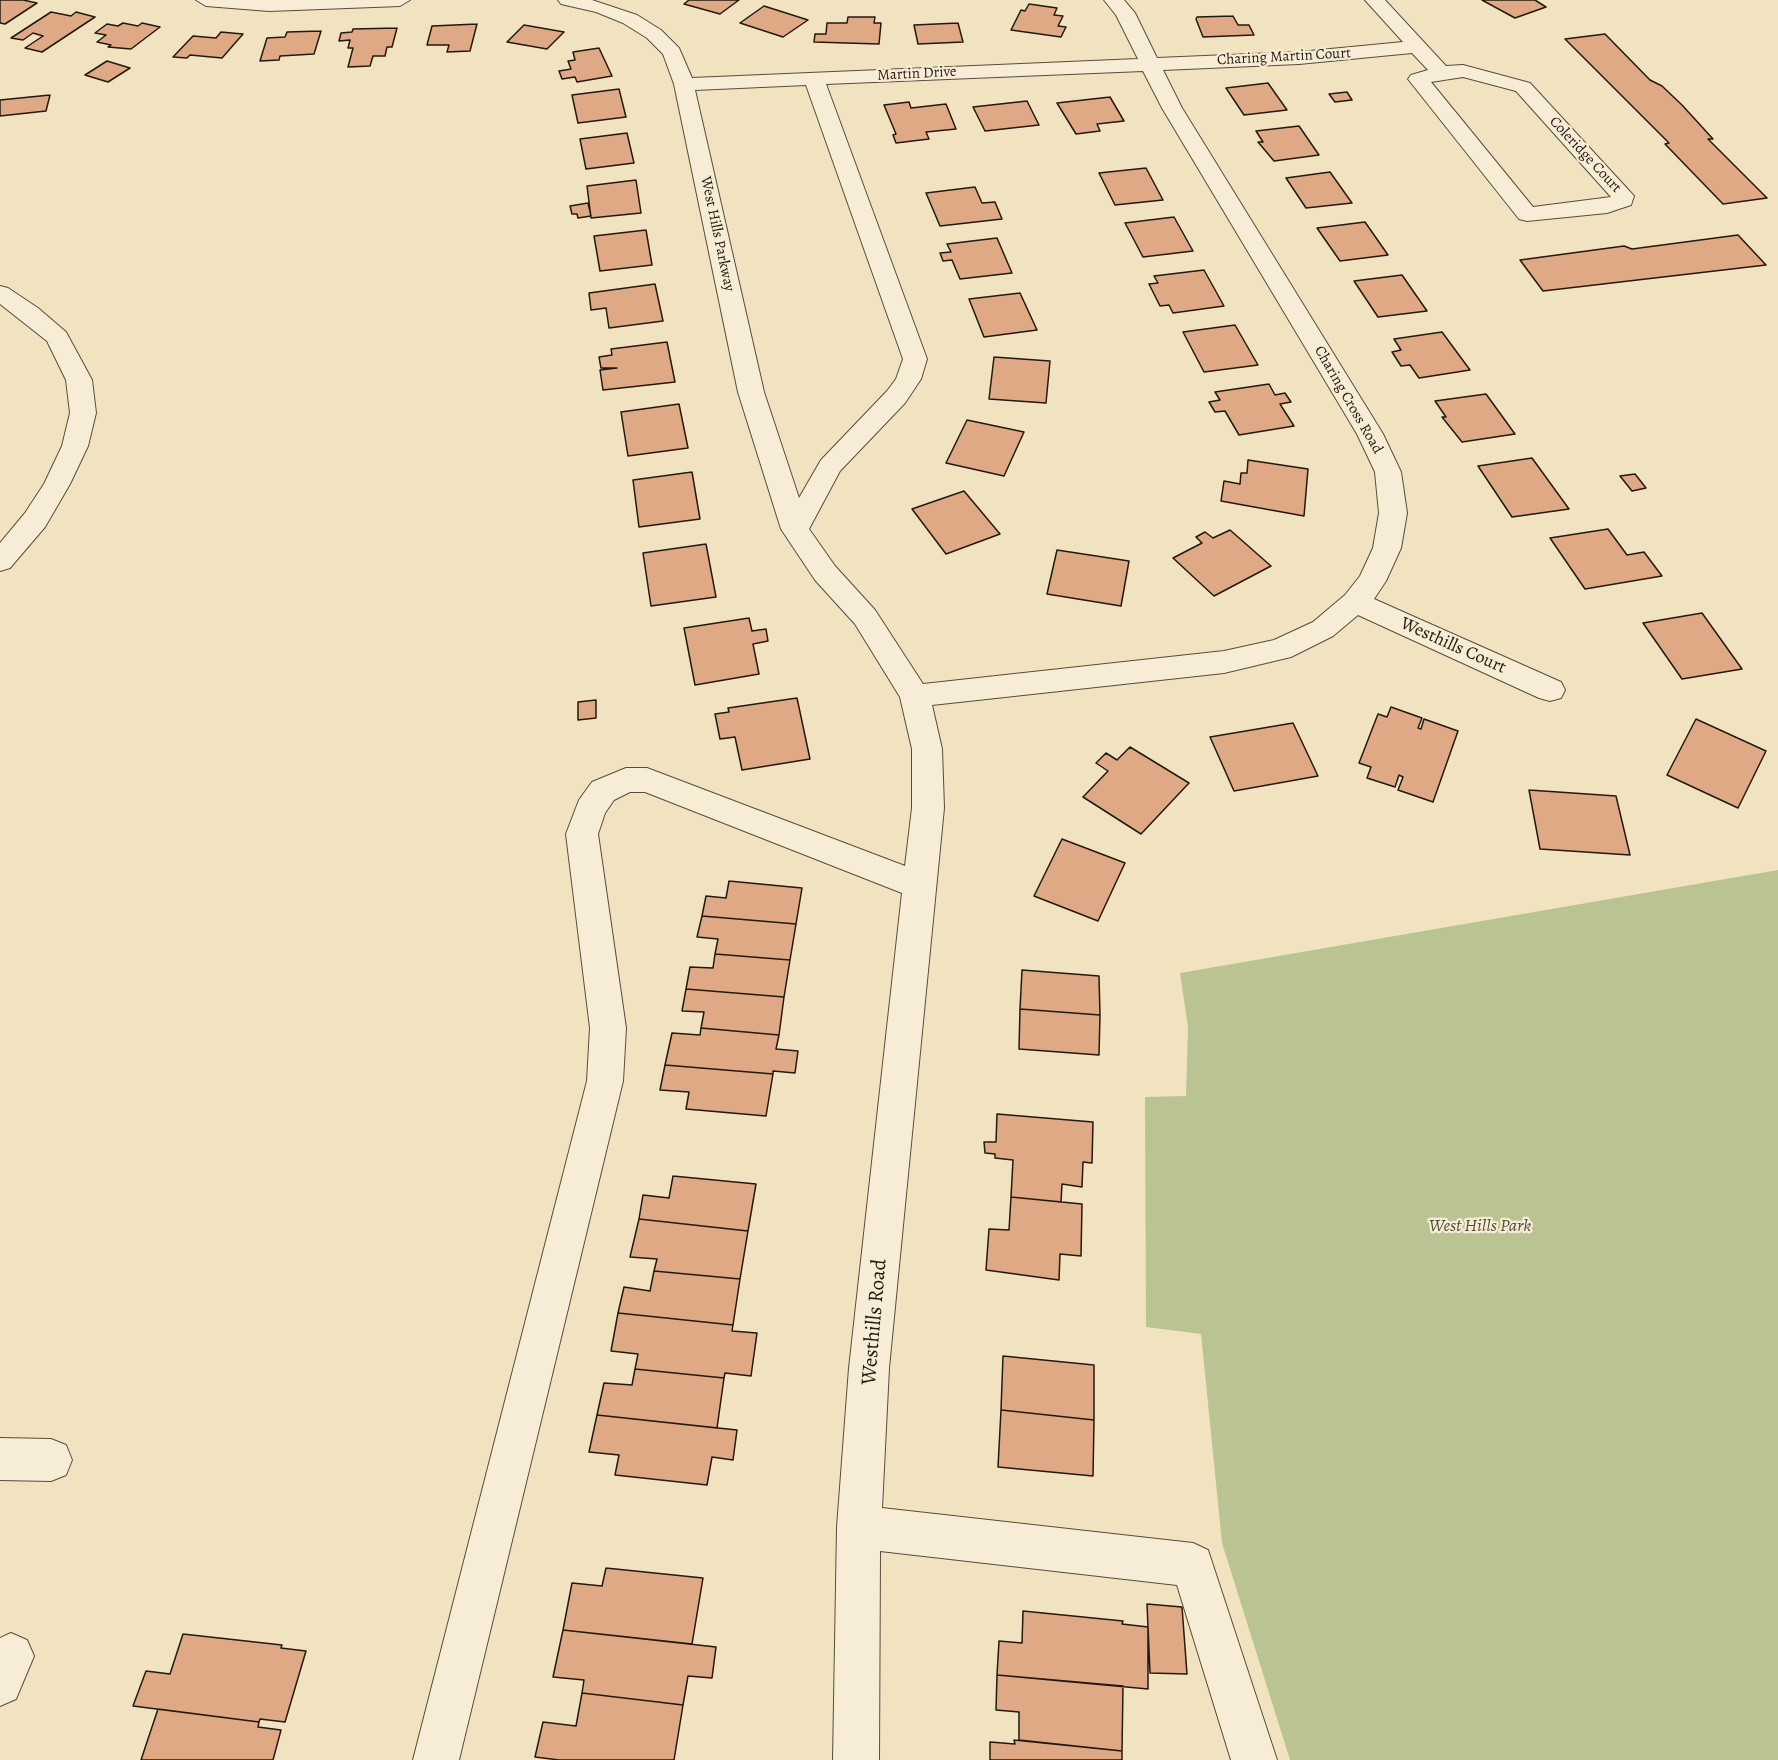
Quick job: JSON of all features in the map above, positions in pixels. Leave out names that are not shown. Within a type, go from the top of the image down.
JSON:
[{"type":"street","points":[[206,0],[269,5],[400,0]]},
{"type":"street","name":"West Hills Parkway","points":[[568,0],[611,12],[654,34],[672,52],[684,84],[751,392],[795,529],[825,573],[865,618],[915,696],[927,749],[928,808],[918,885]]},
{"type":"street","name":"Charing Cross Road","points":[[915,696],[1224,662],[1281,649],[1323,629],[1356,602],[1372,581],[1387,548],[1393,513],[1388,472],[1370,434],[1172,108],[1125,13],[1114,0]]},
{"type":"street","points":[[1375,0],[1441,73]]},
{"type":"street","name":"Charing Martin Court","points":[[1150,64],[1339,55],[1417,47]]},
{"type":"street","name":"Martin Drive","points":[[684,84],[1150,64]]},
{"type":"street","name":"Coleridge Court","points":[[1463,71],[1523,87],[1623,196],[1623,200],[1608,206],[1527,214],[1418,79],[1441,73],[1463,71]]},
{"type":"street","points":[[795,529],[830,466],[896,397],[909,379],[915,359],[814,78]]},
{"type":"street","points":[[0,293],[30,313],[57,337],[80,380],[83,413],[75,446],[57,484],[35,520],[0,561]]},
{"type":"street","name":"Westhills Court","points":[[1356,602],[1550,690]]},
{"type":"street","points":[[436,1760],[605,1081],[608,1028],[582,834],[590,809],[603,791],[626,780],[647,780],[918,885]]},
{"type":"street","name":"Westhills Road","points":[[856,1760],[859,1527],[869,1368],[918,885]]},
{"type":"street","points":[[0,1459],[51,1460]]},
{"type":"street","points":[[859,1527],[1193,1565],[1254,1760]]},
{"type":"green space","name":"West Hills Park","points":[[1778,870],[1778,1760],[1290,1760],[1222,1543],[1201,1334],[1146,1327],[1145,1097],[1186,1096],[1188,1027],[1180,973]]},
{"type":"building","points":[[0,0],[23,0],[37,3],[5,24],[0,23]]},
{"type":"building","points":[[689,0],[739,0],[720,14],[684,4]]},
{"type":"building","points":[[1482,0],[1535,0],[1546,7],[1515,18]]},
{"type":"building","points":[[1029,4],[1057,8],[1054,15],[1063,16],[1058,26],[1066,27],[1061,37],[1011,30],[1021,10],[1025,11]]},
{"type":"building","points":[[764,6],[808,20],[783,37],[740,23]]},
{"type":"building","points":[[51,12],[71,16],[76,12],[95,17],[42,52],[25,48],[43,36],[33,33],[23,40],[11,38]]},
{"type":"building","points":[[1233,16],[1238,25],[1249,25],[1254,35],[1203,37],[1196,19],[1197,17]]},
{"type":"building","points":[[848,17],[875,17],[874,23],[881,23],[879,44],[814,42],[815,34],[826,34],[827,23],[847,23]]},
{"type":"building","points":[[123,23],[138,26],[142,23],[160,27],[131,49],[108,47],[111,45],[97,42],[106,35],[95,33],[107,24],[118,26]]},
{"type":"building","points":[[958,23],[963,42],[918,44],[914,25]]},
{"type":"building","points":[[477,24],[470,51],[447,52],[449,45],[427,45],[432,26]]},
{"type":"building","points":[[524,25],[564,32],[547,49],[507,42]]},
{"type":"building","points":[[397,28],[392,47],[387,47],[385,56],[373,56],[370,66],[348,67],[353,48],[348,48],[350,40],[339,41],[341,33],[352,32],[353,29]]},
{"type":"building","points":[[321,31],[314,54],[280,56],[279,60],[260,61],[267,38],[285,37],[287,32]]},
{"type":"building","points":[[221,32],[243,34],[222,58],[190,55],[187,58],[173,57],[193,36],[216,38]]},
{"type":"building","points":[[1605,34],[1650,80],[1662,86],[1682,105],[1713,139],[1708,139],[1767,198],[1723,204],[1665,144],[1669,143],[1565,39]]},
{"type":"building","points":[[599,48],[612,76],[577,82],[575,77],[562,79],[559,71],[571,69],[568,61],[575,60],[573,52]]},
{"type":"building","points":[[107,61],[130,68],[108,82],[85,75]]},
{"type":"building","points":[[1268,83],[1287,110],[1244,115],[1226,88]]},
{"type":"building","points":[[619,89],[626,117],[578,123],[572,95]]},
{"type":"building","points":[[1347,92],[1352,100],[1335,102],[1329,94]]},
{"type":"building","points":[[50,95],[46,111],[0,116],[0,100]]},
{"type":"building","points":[[1110,97],[1124,121],[1097,124],[1100,131],[1076,134],[1057,103]]},
{"type":"building","points":[[1027,101],[1039,125],[985,131],[973,107]]},
{"type":"building","points":[[909,102],[911,108],[946,104],[956,129],[926,132],[929,139],[896,143],[893,135],[896,134],[884,105]]},
{"type":"building","points":[[1299,126],[1319,155],[1274,161],[1258,142],[1263,142],[1256,131]]},
{"type":"building","points":[[627,133],[634,163],[586,169],[580,139]]},
{"type":"building","points":[[1146,168],[1163,200],[1115,205],[1099,173]]},
{"type":"building","points":[[1330,172],[1352,203],[1306,208],[1286,178]]},
{"type":"building","points":[[636,180],[641,213],[591,218],[587,186]]},
{"type":"building","points":[[975,187],[982,203],[995,202],[1002,219],[940,226],[926,193]]},
{"type":"building","points":[[588,203],[591,216],[578,218],[577,214],[572,214],[570,206]]},
{"type":"building","points":[[1174,217],[1193,251],[1143,257],[1125,223]]},
{"type":"building","points":[[1365,222],[1388,255],[1340,261],[1317,228]]},
{"type":"building","points":[[646,230],[652,265],[600,271],[594,236]]},
{"type":"building","points":[[1738,235],[1766,265],[1543,291],[1520,260],[1624,246],[1632,249]]},
{"type":"building","points":[[997,238],[1012,273],[960,279],[952,260],[943,261],[940,253],[951,252],[947,244]]},
{"type":"building","points":[[1204,270],[1224,306],[1173,313],[1169,305],[1160,306],[1149,284],[1158,283],[1154,276]]},
{"type":"building","points":[[1402,275],[1427,311],[1378,317],[1354,281]]},
{"type":"building","points":[[655,284],[663,321],[609,328],[606,308],[591,310],[589,293]]},
{"type":"building","points":[[1020,293],[1037,330],[984,337],[969,299]]},
{"type":"building","points":[[1235,325],[1258,365],[1204,372],[1183,332]]},
{"type":"building","points":[[1442,332],[1470,370],[1419,378],[1410,365],[1401,366],[1392,352],[1401,350],[1394,339]]},
{"type":"building","points":[[667,342],[675,382],[603,390],[600,370],[617,368],[601,368],[599,357],[612,355],[611,349]]},
{"type":"building","points":[[994,357],[1050,361],[1046,403],[989,399]]},
{"type":"building","points":[[1269,384],[1275,395],[1285,393],[1291,402],[1280,404],[1294,426],[1239,435],[1225,411],[1215,412],[1209,402],[1220,400],[1215,392]]},
{"type":"building","points":[[1486,394],[1515,434],[1462,442],[1442,417],[1446,417],[1435,401]]},
{"type":"building","points":[[679,404],[688,448],[628,456],[621,412]]},
{"type":"building","points":[[967,420],[1024,432],[1004,476],[946,463]]},
{"type":"building","points":[[1532,458],[1569,509],[1512,517],[1478,466]]},
{"type":"building","points":[[1248,460],[1308,469],[1304,516],[1221,501],[1224,481],[1240,484],[1241,473],[1247,473]]},
{"type":"building","points":[[692,472],[700,519],[639,527],[633,480]]},
{"type":"building","points":[[1635,474],[1646,488],[1632,491],[1620,476]]},
{"type":"building","points":[[964,491],[1000,534],[946,554],[912,509]]},
{"type":"building","points":[[1608,529],[1627,555],[1644,552],[1662,576],[1585,589],[1550,538]]},
{"type":"building","points":[[1230,530],[1271,566],[1214,596],[1173,558],[1202,543],[1196,537],[1205,532],[1213,538]]},
{"type":"building","points":[[706,544],[716,597],[651,606],[643,553]]},
{"type":"building","points":[[1057,550],[1129,561],[1121,606],[1047,594]]},
{"type":"building","points":[[1702,613],[1742,669],[1682,679],[1643,623]]},
{"type":"building","points":[[749,618],[752,631],[766,629],[768,641],[753,644],[759,674],[695,685],[684,628]]},
{"type":"building","points":[[797,698],[810,759],[742,770],[735,737],[720,739],[715,714],[729,712],[728,708]]},
{"type":"building","points":[[596,700],[596,718],[578,720],[578,702]]},
{"type":"building","points":[[1391,707],[1422,718],[1418,728],[1421,729],[1424,719],[1458,731],[1433,802],[1398,790],[1403,777],[1399,775],[1395,787],[1367,778],[1371,767],[1359,763],[1378,714],[1387,717]]},
{"type":"building","points":[[1696,719],[1766,751],[1738,808],[1667,775]]},
{"type":"building","points":[[1293,723],[1318,776],[1234,791],[1210,737]]},
{"type":"building","points":[[1130,747],[1189,783],[1141,834],[1083,797],[1108,771],[1096,763],[1106,753],[1117,760]]},
{"type":"building","points":[[1529,790],[1616,796],[1630,855],[1540,849]]},
{"type":"building","points":[[1062,839],[1125,863],[1098,921],[1034,896]]},
{"type":"building","points":[[729,881],[802,888],[796,924],[702,916],[706,896],[726,898]]},
{"type":"building","points":[[702,916],[796,924],[790,960],[715,954],[718,939],[697,937]]},
{"type":"building","points":[[715,954],[790,960],[784,997],[686,989],[690,967],[713,968]]},
{"type":"building","points":[[1022,970],[1099,976],[1100,1015],[1020,1009]]},
{"type":"building","points":[[686,989],[784,997],[779,1035],[701,1028],[704,1012],[682,1011]]},
{"type":"building","points":[[1020,1009],[1100,1015],[1099,1055],[1019,1049]]},
{"type":"building","points":[[701,1028],[779,1035],[776,1049],[798,1051],[795,1073],[773,1071],[773,1074],[665,1065],[672,1033],[700,1035]]},
{"type":"building","points":[[665,1065],[773,1074],[766,1116],[686,1109],[689,1092],[660,1090]]},
{"type":"building","points":[[997,1114],[1093,1122],[1092,1163],[1083,1162],[1082,1187],[1062,1184],[1061,1202],[1011,1197],[1013,1160],[995,1158],[995,1154],[985,1153],[984,1142],[996,1142]]},
{"type":"building","points":[[673,1176],[756,1184],[748,1231],[639,1219],[643,1195],[669,1198]]},
{"type":"building","points":[[1011,1197],[1082,1204],[1081,1256],[1060,1254],[1059,1280],[986,1270],[989,1229],[1009,1230]]},
{"type":"building","points":[[639,1219],[748,1231],[740,1279],[654,1271],[657,1259],[630,1257]]},
{"type":"building","points":[[654,1271],[740,1279],[733,1325],[618,1313],[624,1287],[650,1291]]},
{"type":"building","points":[[618,1313],[733,1325],[732,1331],[757,1333],[751,1376],[725,1373],[724,1378],[635,1369],[638,1354],[611,1351]]},
{"type":"building","points":[[1003,1356],[1094,1365],[1094,1420],[1001,1410]]},
{"type":"building","points":[[635,1369],[724,1378],[717,1428],[597,1415],[604,1383],[632,1385]]},
{"type":"building","points":[[1001,1410],[1094,1420],[1093,1476],[998,1467]]},
{"type":"building","points":[[597,1415],[737,1430],[733,1460],[712,1457],[707,1485],[615,1475],[619,1455],[589,1452]]},
{"type":"building","points":[[606,1568],[703,1578],[692,1644],[563,1630],[572,1583],[602,1586]]},
{"type":"building","points":[[1147,1604],[1182,1607],[1187,1674],[1150,1673]]},
{"type":"building","points":[[1023,1611],[1123,1621],[1122,1624],[1148,1627],[1148,1689],[997,1675],[999,1641],[1022,1643]]},
{"type":"building","points":[[563,1630],[716,1647],[712,1678],[688,1676],[683,1705],[582,1693],[584,1680],[553,1677]]},
{"type":"building","points":[[183,1634],[282,1645],[281,1648],[306,1651],[285,1722],[260,1719],[259,1722],[133,1706],[146,1671],[170,1674]]},
{"type":"building","points":[[997,1675],[1123,1686],[1122,1751],[1019,1740],[1019,1712],[996,1710]]},
{"type":"building","points":[[582,1693],[683,1705],[674,1760],[559,1760],[535,1757],[543,1722],[576,1726]]},
{"type":"building","points":[[158,1709],[259,1722],[258,1727],[281,1730],[273,1760],[141,1760]]},
{"type":"building","points":[[1014,1740],[1122,1751],[1122,1760],[990,1760],[990,1742],[1015,1744]]}]
